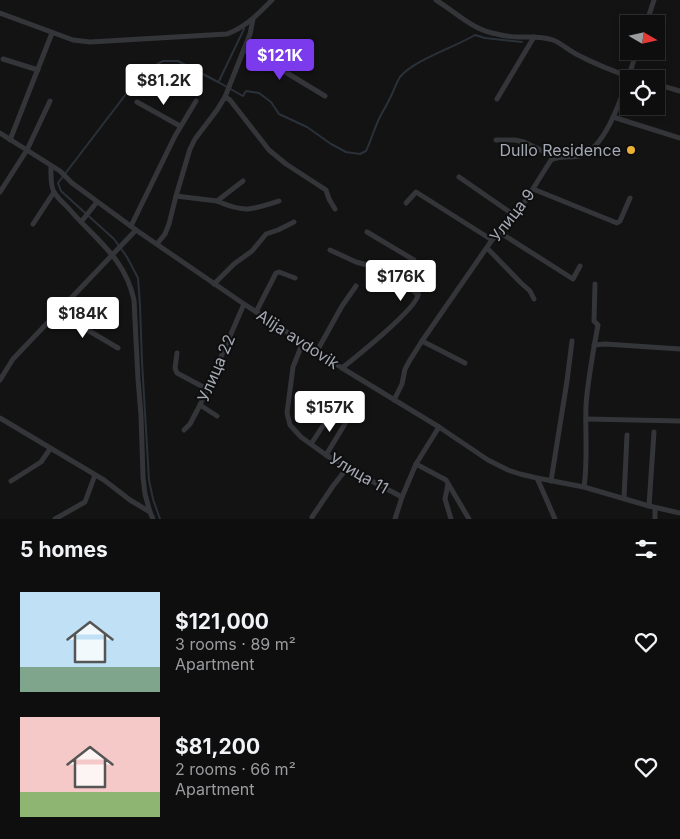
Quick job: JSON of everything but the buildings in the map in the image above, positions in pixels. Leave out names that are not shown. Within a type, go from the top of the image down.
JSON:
[{"type":"street","points":[[0,13],[73,40],[90,42],[227,34],[244,26],[272,0]]},
{"type":"street","points":[[436,0],[478,27],[491,33],[550,39],[584,58],[620,72]]},
{"type":"street","points":[[649,15],[654,0]]},
{"type":"street","points":[[157,244],[167,230],[190,149],[226,94],[250,34],[253,19]]},
{"type":"street","points":[[10,140],[52,32]]},
{"type":"street","points":[[498,99],[534,37]]},
{"type":"street","points":[[244,50],[277,67],[325,96]]},
{"type":"street","points":[[3,59],[38,70]]},
{"type":"street","points":[[665,86],[680,90]]},
{"type":"street","points":[[226,94],[269,150],[286,164],[326,190],[335,208]]},
{"type":"street","points":[[0,192],[27,150],[50,101]]},
{"type":"street","points":[[0,380],[13,359],[125,240],[133,228],[180,126],[196,101]]},
{"type":"street","points":[[137,102],[180,126]]},
{"type":"street","points":[[496,140],[524,142],[555,157],[572,157],[586,154],[603,135],[620,102]]},
{"type":"street","points":[[613,117],[680,138]]},
{"type":"street","points":[[0,133],[51,166],[51,181],[54,192],[115,251],[132,288],[141,415],[143,477],[145,494],[154,519]]},
{"type":"street","name":"Улица 9","points":[[394,400],[410,360],[422,341],[492,240],[524,203],[551,160],[555,157]]},
{"type":"street","name":"Alija avdovik","points":[[51,166],[97,202],[214,284],[488,460],[508,470],[584,487],[655,508],[680,513]]},
{"type":"street","points":[[459,177],[514,215]]},
{"type":"street","points":[[217,201],[243,181]]},
{"type":"street","points":[[533,190],[617,223],[620,221],[630,198]]},
{"type":"street","points":[[33,224],[54,192]]},
{"type":"street","points":[[406,203],[416,192],[492,240]]},
{"type":"street","points":[[176,196],[217,201],[234,208],[243,209],[259,208],[279,201]]},
{"type":"street","points":[[82,220],[97,202]]},
{"type":"street","points":[[214,284],[234,264],[252,251],[266,234],[294,222]]},
{"type":"street","points":[[342,368],[395,323],[415,302],[418,296],[414,260],[368,232]]},
{"type":"street","points":[[499,232],[573,280],[580,266]]},
{"type":"street","points":[[487,248],[530,291],[534,299]]},
{"type":"street","points":[[330,250],[356,262],[389,271],[418,296]]},
{"type":"street","points":[[256,312],[276,273],[280,272],[296,278]]},
{"type":"street","points":[[584,487],[588,381],[598,325],[594,321],[595,284]]},
{"type":"street","points":[[317,351],[342,306],[356,286]]},
{"type":"street","name":"Улица 22","points":[[184,430],[190,424],[200,405],[244,304]]},
{"type":"street","points":[[57,312],[118,348]]},
{"type":"street","points":[[422,341],[465,363]]},
{"type":"street","points":[[551,481],[572,341]]},
{"type":"street","name":"Улица 11","points":[[303,342],[293,367],[287,412],[290,425],[301,437],[347,468],[402,497]]},
{"type":"street","points":[[594,345],[680,348]]},
{"type":"street","points":[[178,353],[175,368],[177,373],[207,389]]},
{"type":"street","points":[[200,405],[217,416]]},
{"type":"street","points":[[311,444],[332,412]]},
{"type":"street","points":[[326,454],[351,414]]},
{"type":"street","points":[[0,418],[104,480],[130,500],[150,512]]},
{"type":"street","points":[[586,419],[680,421]]},
{"type":"street","points":[[396,519],[402,497],[416,464],[439,427]]},
{"type":"street","points":[[649,506],[654,432]]},
{"type":"street","points":[[624,498],[627,435]]},
{"type":"street","points":[[11,480],[42,462],[50,449]]},
{"type":"street","points":[[416,464],[446,480],[469,519]]},
{"type":"street","points":[[312,517],[347,468]]},
{"type":"street","points":[[55,519],[85,502],[95,475]]},
{"type":"street","points":[[537,478],[555,519]]},
{"type":"street","points":[[448,483],[445,499],[451,519]]},
{"type":"street","points":[[655,508],[655,519]]},
{"type":"waterway","points":[[219,81],[244,29]]},
{"type":"waterway","points":[[160,519],[149,480],[138,278],[127,257],[114,239],[61,191],[58,183],[136,81],[152,67],[163,61],[178,61],[243,96],[246,91],[259,93],[271,102],[279,114],[307,127],[346,152],[360,154],[366,151],[377,123],[400,77],[406,71],[425,59],[475,35],[522,42]]},
{"type":"place","name":"Dullo Residence","points":[[631,150]]}]
